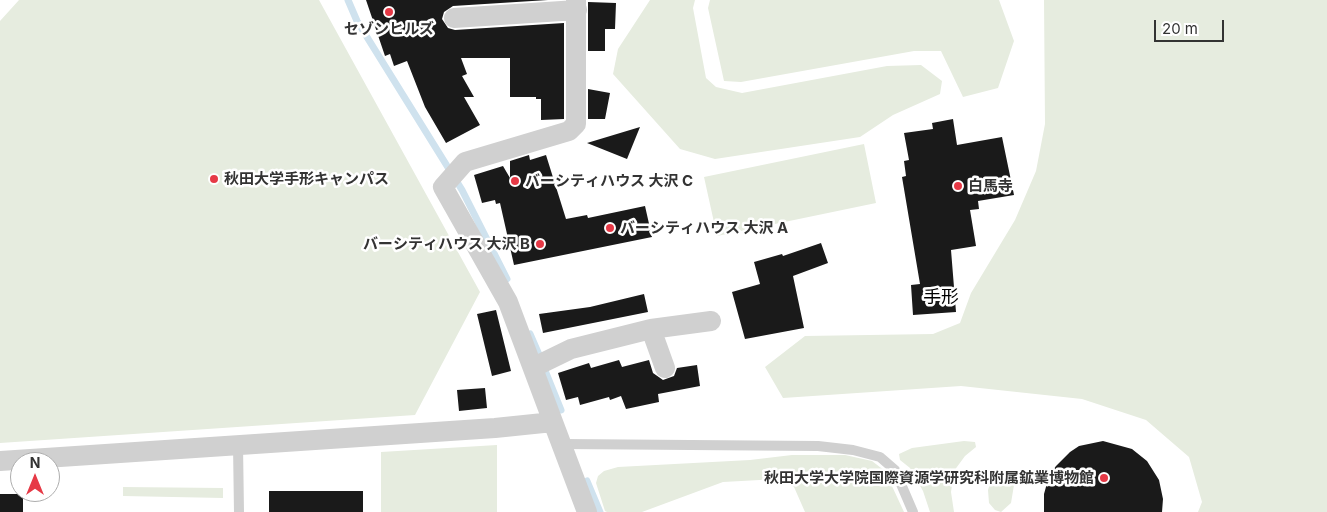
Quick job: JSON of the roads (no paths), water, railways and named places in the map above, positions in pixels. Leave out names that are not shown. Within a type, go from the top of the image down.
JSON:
[{"type":"street","points":[[454,18],[576,5],[576,124],[569,131],[465,162],[444,187],[508,302],[587,512]]},
{"type":"street","points":[[534,367],[571,350],[651,329],[711,320]]},
{"type":"street","points":[[651,329],[665,368]]},
{"type":"street","points":[[0,461],[495,428],[553,422]]},
{"type":"lane","points":[[563,444],[818,446],[853,450],[880,457],[896,470],[913,512]]},
{"type":"lane","points":[[238,445],[239,512]]},
{"type":"waterway","points":[[348,0],[357,21],[462,190],[507,279]]},
{"type":"waterway","points":[[530,334],[540,357]]},
{"type":"waterway","points":[[544,368],[561,410]]},
{"type":"waterway","points":[[587,481],[600,512]]},
{"type":"place","name":"セゾンヒルズ","points":[[389,12]]},
{"type":"place","name":"秋田大学手形キャンパス","points":[[214,179]]},
{"type":"place","name":"バーシティハウス 大沢 C","points":[[515,181]]},
{"type":"place","name":"白馬寺","points":[[958,186]]},
{"type":"place","name":"バーシティハウス 大沢 A","points":[[610,228]]},
{"type":"place","name":"バーシティハウス 大沢 B","points":[[540,244]]},
{"type":"place","name":"秋田大学大学院国際資源学研究科附属鉱業博物館","points":[[1104,478]]},
{"type":"district","name":"手形","points":[[941,298]]}]
